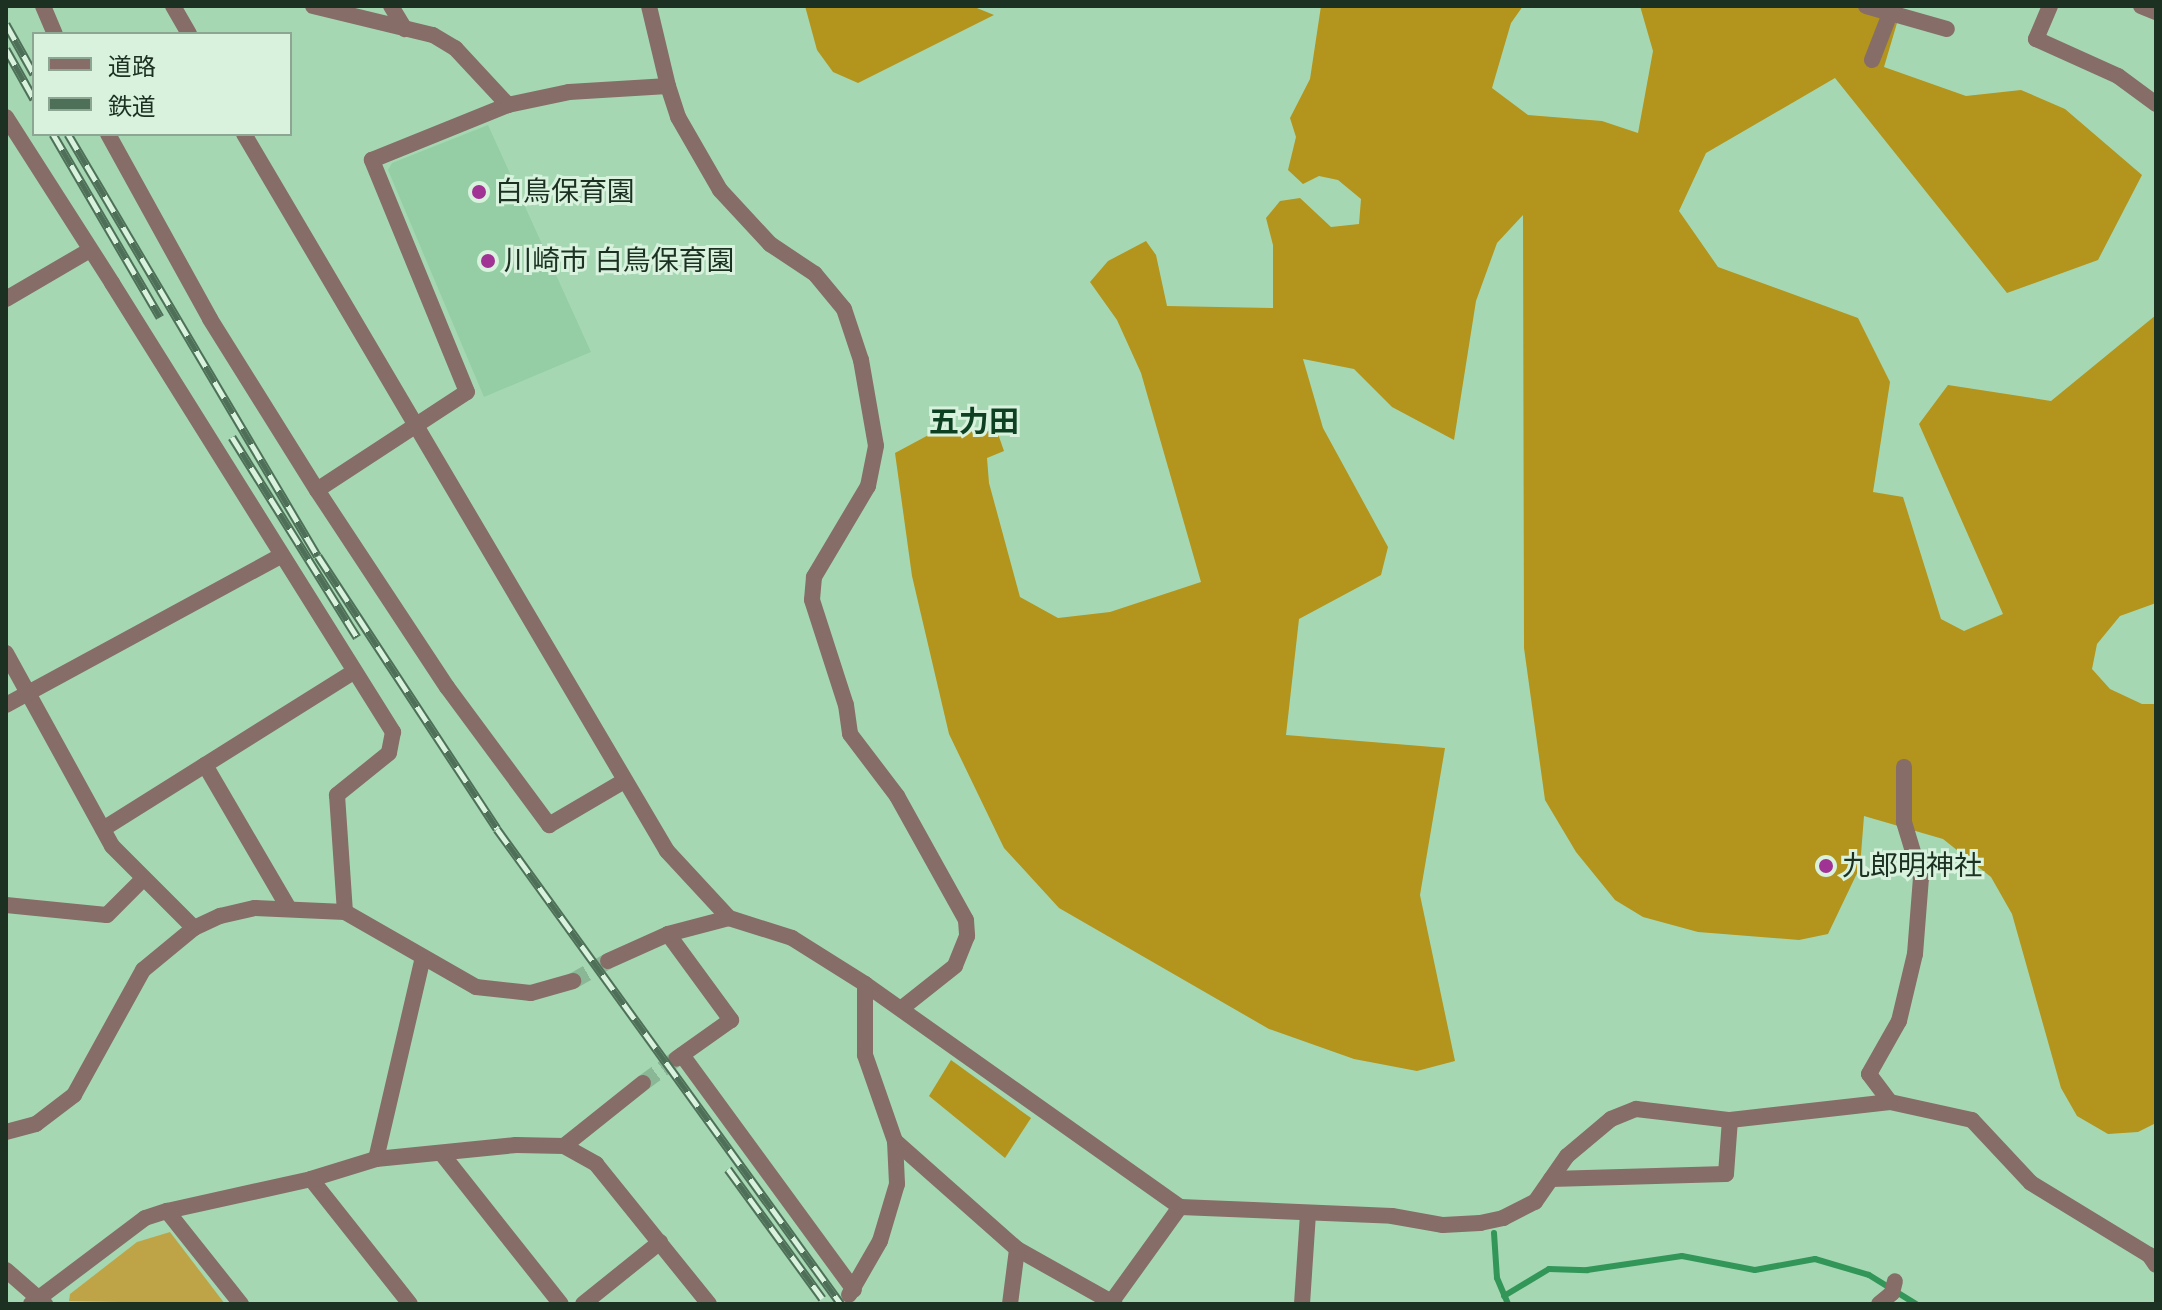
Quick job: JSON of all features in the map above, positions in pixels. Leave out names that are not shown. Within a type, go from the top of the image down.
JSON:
[{"type":"street","points":[[43,6],[54,32]]},
{"type":"street","points":[[173,6],[188,32]]},
{"type":"street","points":[[313,6],[433,35],[455,48],[508,105]]},
{"type":"street","points":[[391,6],[405,29]]},
{"type":"street","points":[[649,6],[678,117],[720,190],[770,244],[815,274],[844,309],[861,360],[876,446],[870,473],[814,577],[812,600],[846,705],[850,734],[897,796],[966,920],[967,936],[955,966],[902,1008]]},
{"type":"street","points":[[1866,6],[1892,8],[1947,29]]},
{"type":"street","points":[[2050,6],[2036,39],[2118,76],[2156,104]]},
{"type":"street","points":[[2141,6],[2156,12]]},
{"type":"street","points":[[1872,60],[1892,8]]},
{"type":"street","points":[[317,490],[415,430],[467,392],[372,160],[508,105],[569,92],[668,86]]},
{"type":"street","points":[[6,117],[393,732],[394,744],[389,753],[337,795],[345,912]]},
{"type":"street","points":[[109,136],[210,319],[317,490],[447,687],[549,825],[624,781]]},
{"type":"street","points":[[245,136],[415,430],[667,851],[729,918],[792,938],[865,984],[1180,1207],[1392,1216],[1443,1225],[1480,1223],[1503,1218],[1535,1202],[1567,1156],[1611,1119],[1636,1109],[1730,1120],[1890,1102],[1972,1120],[2031,1183],[2149,1255],[2156,1265]]},
{"type":"street","points":[[6,299],[90,250]]},
{"type":"street","points":[[6,705],[280,556]]},
{"type":"street","points":[[6,653],[103,829],[143,879],[194,928]]},
{"type":"street","points":[[103,829],[353,672]]},
{"type":"street","points":[[205,765],[288,907]]},
{"type":"street","points":[[1890,1102],[1869,1074],[1899,1021],[1915,954],[1921,878],[1904,822],[1904,767]]},
{"type":"street","points":[[6,905],[107,915],[143,879]]},
{"type":"street","points":[[6,1132],[36,1124],[74,1095],[143,970],[194,928],[255,908],[288,907],[345,912],[451,976],[501,991],[531,993],[573,981]]},
{"type":"street","points":[[608,961],[668,934],[729,918]]},
{"type":"street","points":[[668,934],[731,1020],[679,1057],[851,1293],[888,1220],[897,1184],[895,1141],[865,1055],[865,984]]},
{"type":"street","points":[[376,1159],[423,957]]},
{"type":"street","points":[[564,1146],[643,1083]]},
{"type":"street","points":[[1551,1179],[1726,1174],[1730,1120]]},
{"type":"street","points":[[895,1141],[1017,1249],[1112,1303],[1180,1207]]},
{"type":"street","points":[[6,1270],[38,1302],[145,1218],[167,1211],[311,1179],[376,1159],[516,1145],[564,1146],[596,1164],[709,1304]]},
{"type":"street","points":[[442,1154],[561,1304]]},
{"type":"street","points":[[311,1179],[410,1304]]},
{"type":"street","points":[[167,1211],[241,1304]]},
{"type":"street","points":[[1302,1304],[1308,1214]]},
{"type":"street","points":[[583,1304],[660,1242]]},
{"type":"street","points":[[1010,1304],[1017,1249]]},
{"type":"shaded area","points":[[805,6],[972,6],[994,15],[858,83],[833,72],[817,50]]},
{"type":"shaded area","points":[[1321,6],[1523,6],[1511,23],[1492,88],[1528,115],[1602,121],[1638,133],[1653,51],[1640,6],[1855,6],[1891,11],[1897,23],[1884,67],[1966,96],[2021,90],[2065,109],[2142,175],[2098,260],[2007,293],[1835,78],[1706,153],[1679,211],[1718,267],[1858,318],[1890,382],[1873,492],[1903,497],[1941,619],[1964,631],[2003,614],[1919,424],[1948,385],[2051,401],[2156,315],[2156,603],[2120,616],[2097,644],[2092,669],[2110,689],[2142,704],[2156,704],[2156,1123],[2138,1132],[2108,1134],[2077,1116],[2061,1088],[2012,914],[1991,877],[1943,839],[1864,816],[1860,867],[1828,934],[1799,940],[1698,932],[1643,917],[1615,900],[1576,852],[1545,800],[1524,648],[1523,215],[1497,243],[1476,301],[1454,440],[1392,407],[1354,369],[1303,359],[1323,428],[1388,547],[1381,575],[1299,619],[1286,735],[1445,748],[1420,895],[1455,1061],[1417,1071],[1354,1059],[1269,1029],[1059,908],[1004,848],[949,734],[912,576],[895,453],[936,431],[997,431],[1004,451],[987,458],[989,483],[1020,597],[1058,618],[1110,612],[1201,582],[1141,373],[1117,320],[1090,282],[1108,261],[1146,241],[1156,255],[1167,306],[1273,308],[1273,245],[1266,218],[1280,201],[1300,198],[1331,227],[1359,224],[1361,199],[1338,180],[1319,176],[1303,184],[1288,170],[1296,137],[1290,118],[1310,79]]},
{"type":"shaded area","name":"川崎市 白鳥保育園","points":[[488,125],[591,352],[484,397],[388,170],[392,163]]},
{"type":"shaded area","points":[[951,1060],[1031,1118],[1005,1158],[929,1096]]},
{"type":"shaded area","points":[[170,1232],[225,1304],[69,1301],[70,1294],[137,1242]]},
{"type":"waterway","points":[[1494,1233],[1497,1278],[1508,1304]]},
{"type":"waterway","points":[[1504,1296],[1549,1269],[1587,1270],[1682,1256],[1755,1270],[1815,1259],[1869,1275],[1916,1304]]},
{"type":"tunnel","points":[[573,981],[608,961]]},
{"type":"tunnel","points":[[643,1083],[676,1059]]},
{"type":"railway","points":[[6,24],[32,70]]},
{"type":"railway","points":[[6,49],[32,95]]},
{"type":"railway","points":[[54,136],[160,317]]},
{"type":"railway","points":[[69,136],[318,556],[497,829],[841,1304]]},
{"type":"railway","points":[[232,437],[357,637]]},
{"type":"railway","points":[[728,1169],[822,1298]]},
{"type":"place","name":"白鳥保育園","points":[[479,192]]},
{"type":"place","name":"川崎市 白鳥保育園","points":[[488,261]]},
{"type":"place","name":"九郎明神社","points":[[1826,866]]},
{"type":"district","name":"五力田","points":[[974,422]]}]
